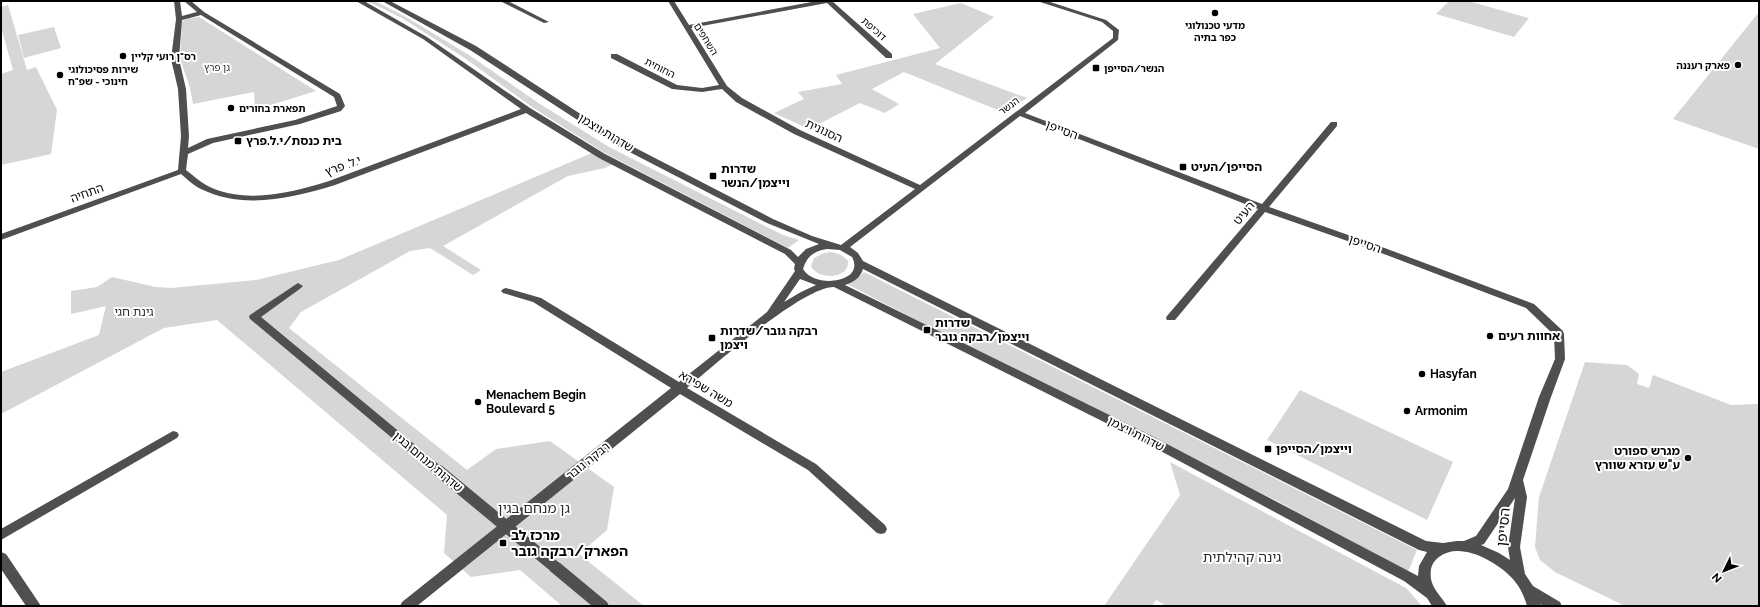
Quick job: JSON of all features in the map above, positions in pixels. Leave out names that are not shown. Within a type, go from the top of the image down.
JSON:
[{"type":"street","points":[[177,1],[179,19],[175,59],[182,89],[185,136],[182,171]]},
{"type":"street","points":[[183,153],[210,141],[297,122],[338,109],[341,106],[337,96],[202,13],[187,1]]},
{"type":"street","name":"שדרות ויצמן","points":[[360,1],[425,38],[527,110],[602,156],[788,252],[799,267]]},
{"type":"street","name":"שדרות ויצמן","points":[[385,1],[473,48],[619,143],[770,220],[809,238],[839,247]]},
{"type":"street","points":[[503,1],[546,22]]},
{"type":"street","name":"השחפים","points":[[671,1],[724,87]]},
{"type":"street","points":[[687,27],[828,1]]},
{"type":"street","name":"דוכיפת","points":[[828,1],[889,56]]},
{"type":"street","name":"הנשר","points":[[839,247],[920,188],[1116,39],[1116,30],[1104,21],[1040,1]]},
{"type":"street","points":[[179,19],[202,13]]},
{"type":"street","name":"החוחית","points":[[614,56],[675,87],[702,90],[724,87]]},
{"type":"street","name":"הסנונית","points":[[724,87],[739,100],[797,132],[920,188]]},
{"type":"street","name":"י.ל. פרץ","points":[[182,171],[204,187],[227,195],[253,199],[310,190],[527,110]]},
{"type":"street","name":"הסייפן","points":[[1018,113],[1263,208],[1379,248],[1508,297],[1530,306],[1542,317],[1559,334],[1560,359],[1513,491],[1480,540],[1465,547]]},
{"type":"street","name":"העיט","points":[[1171,318],[1334,124]]},
{"type":"street","name":"התחיה","points":[[1,237],[182,171]]},
{"type":"street","points":[[819,247],[839,247],[851,252],[857,257],[859,263],[858,270],[854,276],[846,281],[831,284],[815,283],[807,279],[799,267],[805,253],[819,247]]},
{"type":"street","points":[[859,263],[1424,546],[1442,548],[1457,546],[1490,554],[1506,564],[1519,577],[1529,590],[1534,606]]},
{"type":"street","name":"רבקה גובר","points":[[769,316],[799,267]]},
{"type":"street","name":"שדרות ויצמן","points":[[831,284],[1144,437],[1409,577],[1431,594]]},
{"type":"street","name":"רבקה גובר","points":[[407,606],[769,316],[804,294],[831,284]]},
{"type":"street","name":"שדרות מנחם בגין","points":[[298,286],[254,317],[602,606]]},
{"type":"street","name":"משה שפירא","points":[[506,291],[537,300],[679,388],[812,467],[881,529]]},
{"type":"street","points":[[1,535],[173,435]]},
{"type":"street","name":"הסייפן","points":[[1516,481],[1521,497],[1514,548],[1519,577]]},
{"type":"street","points":[[1440,606],[1431,594],[1424,579],[1425,565],[1431,555],[1442,548]]},
{"type":"street","points":[[1,558],[34,606]]},
{"type":"street","points":[[1529,590],[1555,606]]},
{"type":"green space","points":[[367,1],[375,1],[406,17],[469,55],[540,104],[609,147],[783,235],[799,240],[788,248],[603,152],[532,107],[463,57],[402,18]]},
{"type":"green space","points":[[1449,1],[1468,1],[1529,18],[1514,37],[1436,14]]},
{"type":"green space","points":[[961,3],[994,17],[935,64],[1027,98],[1005,113],[904,72],[872,89],[899,104],[885,113],[860,103],[809,129],[774,113],[804,99],[798,92],[842,84],[836,75],[940,48],[913,14]]},
{"type":"green space","points":[[8,5],[27,70],[36,67],[57,110],[51,154],[1,165],[1,74],[13,70],[1,27],[1,7]]},
{"type":"green space","name":"פארק רעננה","points":[[1759,12],[1759,149],[1673,119]]},
{"type":"green space","name":"גן פרץ","points":[[199,17],[316,91],[255,110],[254,92],[193,104],[190,88],[180,58],[182,21],[189,18]]},
{"type":"green space","points":[[54,27],[61,48],[24,58],[18,35]]},
{"type":"green space","name":"גן מנחם בגין","points":[[592,153],[613,164],[605,168],[568,176],[443,246],[481,270],[473,275],[430,248],[410,251],[301,312],[289,328],[467,470],[496,449],[550,441],[614,487],[607,530],[579,554],[644,606],[562,606],[520,570],[471,577],[444,553],[447,515],[217,320],[164,328],[1,414],[1,372],[99,335],[106,306],[71,314],[71,291],[97,287],[112,277],[156,287],[171,288],[256,280],[339,260]]},
{"type":"green space","points":[[830,252],[844,257],[848,261],[844,272],[839,275],[826,276],[814,271],[811,266],[814,258]]},
{"type":"green space","points":[[864,272],[1417,550],[1408,572],[1279,502],[972,349],[847,284]]},
{"type":"green space","name":"מגרש ספורט ע\"ש עזרא שוורץ","points":[[1585,362],[1627,365],[1639,374],[1637,384],[1649,388],[1653,375],[1731,405],[1759,404],[1759,606],[1625,606],[1555,572],[1540,560],[1535,547],[1539,497]]},
{"type":"green space","points":[[1300,390],[1453,462],[1427,520],[1267,440]]},
{"type":"green space","name":"גינה קהילתית","points":[[1170,462],[1406,588],[1422,606],[1166,606],[1156,600],[1152,606],[1104,606],[1180,495]]},
{"type":"place","name":"מדעי טכנולוגי כפר בתיה","points":[[1215,13]]},
{"type":"place","name":"רס\"ן רועי קליין","points":[[123,56]]},
{"type":"place","name":"פארק רעננה","points":[[1738,65]]},
{"type":"place","name":"הנשר/הסייפן","points":[[1096,68]]},
{"type":"place","name":"שירות פסיכולוגי חינוכי - שפ\"ח","points":[[60,75]]},
{"type":"place","name":"תפארת בחורים","points":[[231,108]]},
{"type":"place","name":"בית כנסת/י.ל.פרץ","points":[[238,141]]},
{"type":"place","name":"הסייפן/העיט","points":[[1183,167]]},
{"type":"place","name":"שדרות וייצמן/הנשר","points":[[713,176]]},
{"type":"place","name":"שדרות וייצמן/רבקה גובר","points":[[927,330]]},
{"type":"place","name":"אחוות רעים","points":[[1490,336]]},
{"type":"place","name":"רבקה גובר/שדרות ויצמן","points":[[712,338]]},
{"type":"place","name":"Hasyfan","points":[[1422,374]]},
{"type":"place","name":"Menachem Begin Boulevard 5","points":[[478,402]]},
{"type":"place","name":"Armonim","points":[[1407,411]]},
{"type":"place","name":"וייצמן/הסייפן","points":[[1268,449]]},
{"type":"place","name":"מגרש ספורט ע\"ש עזרא שוורץ","points":[[1688,458]]},
{"type":"place","name":"מרכז לב הפארק/רבקה גובר","points":[[503,543]]},
{"type":"park label","name":"גינת חגי","points":[[134,312]]}]
